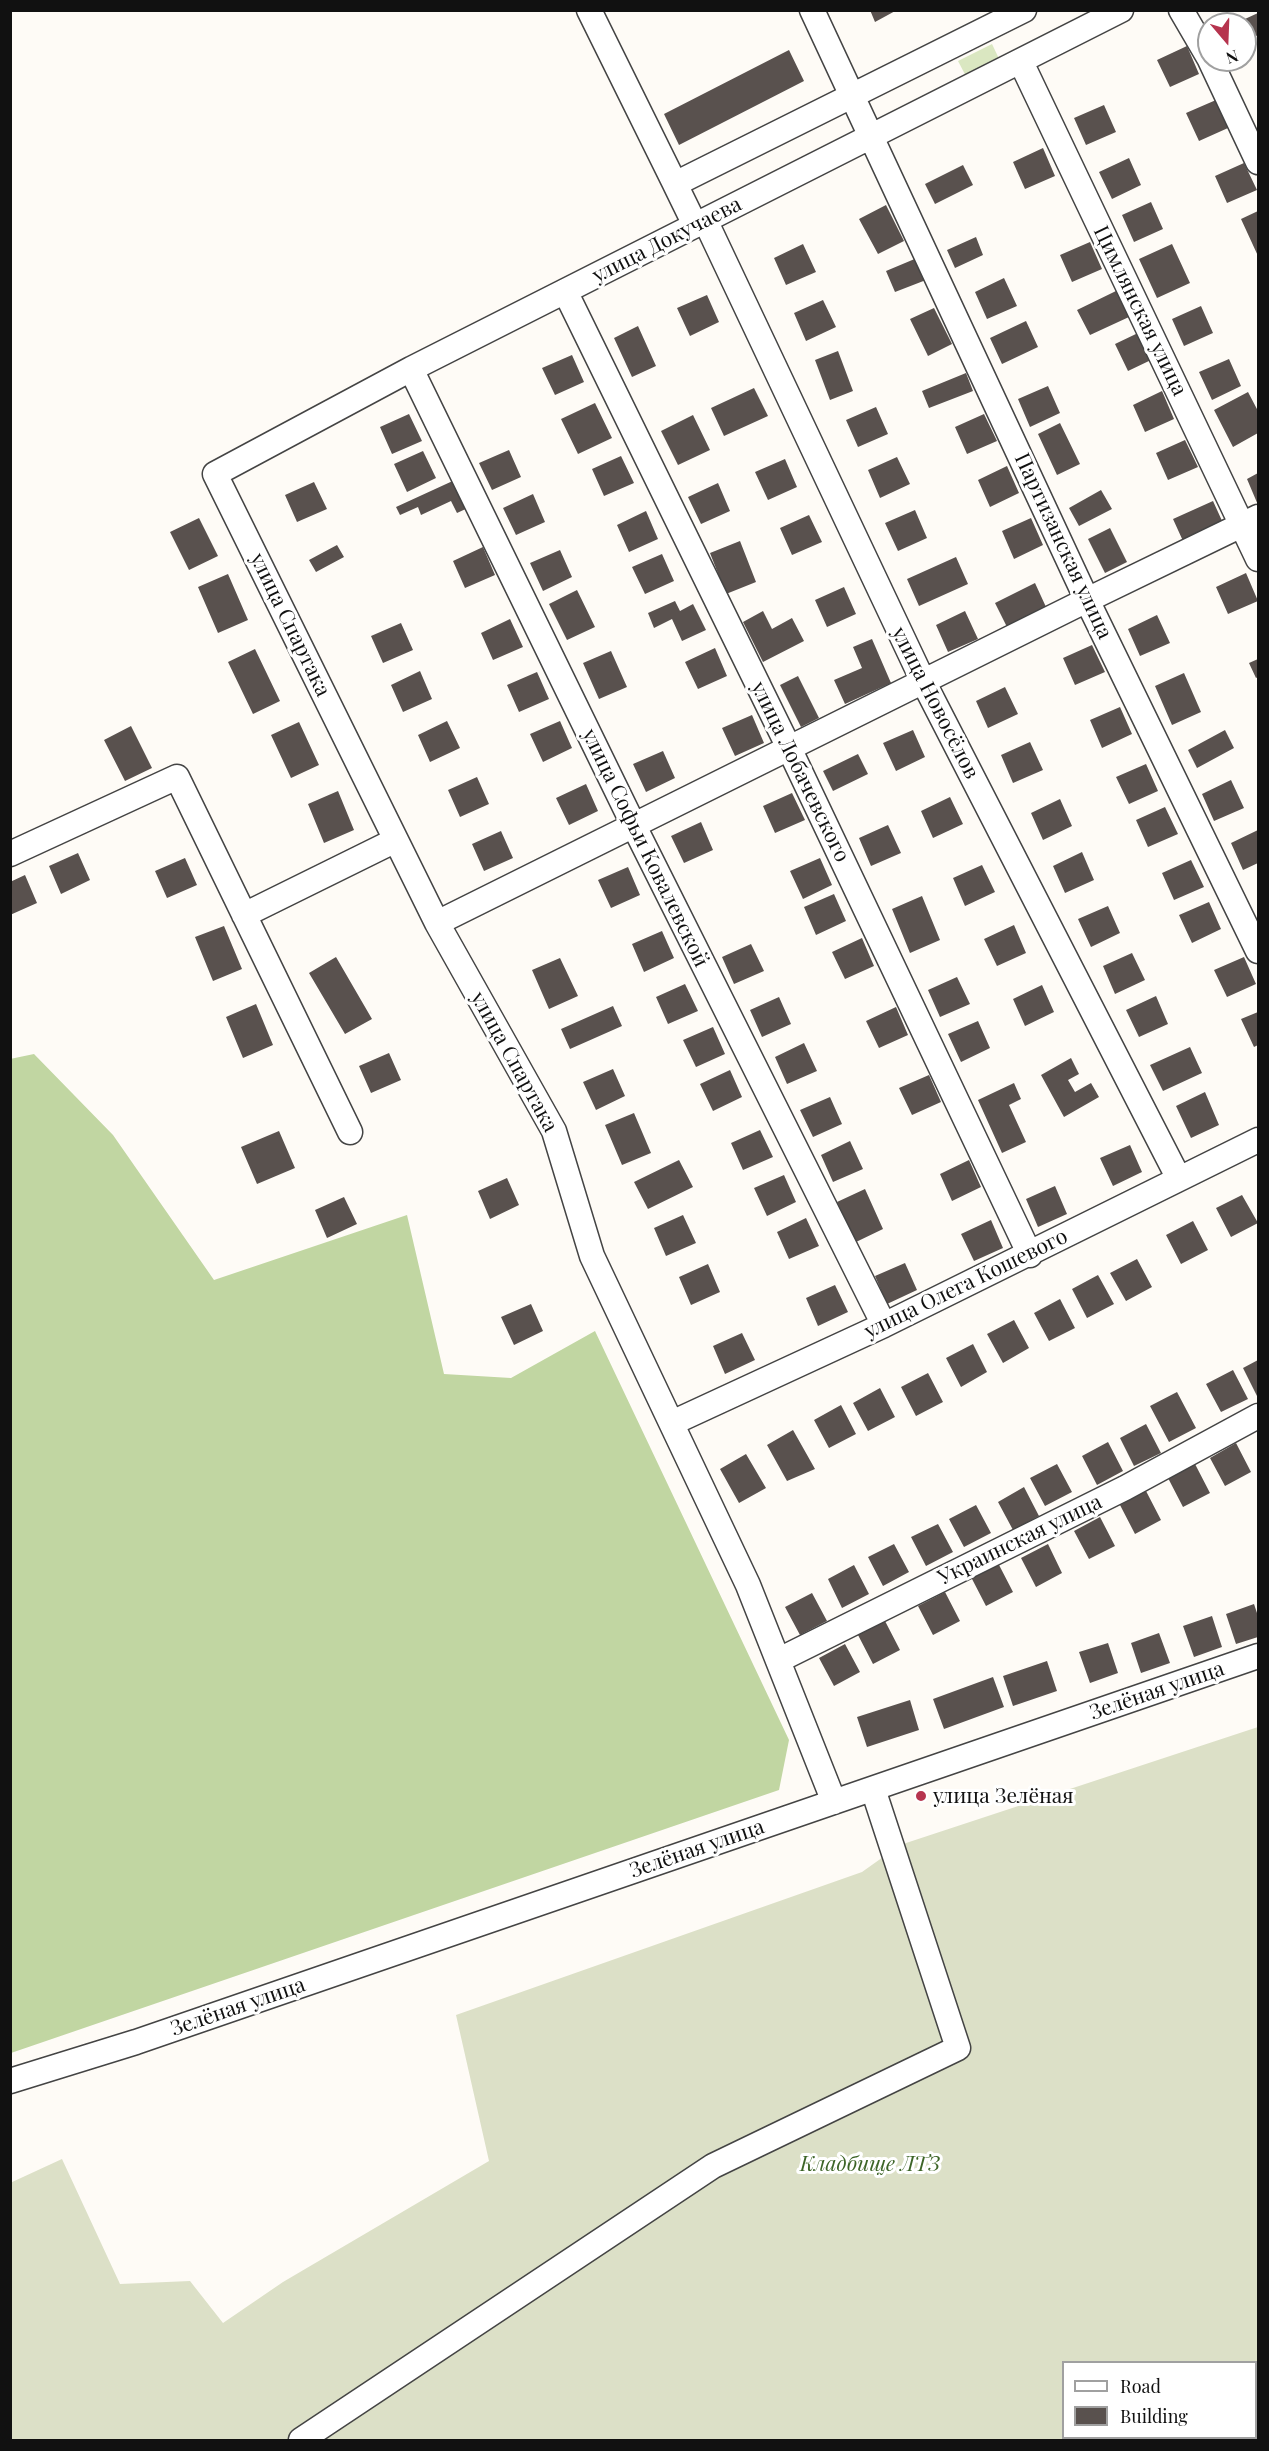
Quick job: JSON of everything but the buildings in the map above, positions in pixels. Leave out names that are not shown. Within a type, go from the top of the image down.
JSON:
[{"type":"street","name":"улица Новосёлов","points":[[589,10],[675,184],[700,223],[923,681],[1179,1179]]},
{"type":"street","name":"Партизанская улица","points":[[812,10],[1087,600],[1258,951]]},
{"type":"street","points":[[675,184],[1024,10]]},
{"type":"street","points":[[1181,10],[1197,37]]},
{"type":"street","name":"улица Докучаева","points":[[215,474],[411,369],[1021,62],[1106,14]]},
{"type":"street","name":"Цимлянская улица","points":[[1021,62],[1250,521],[1258,559]]},
{"type":"street","points":[[1216,72],[1258,162]]},
{"type":"street","name":"улица Лобачевского","points":[[565,291],[789,748],[1030,1255]]},
{"type":"street","name":"улица Софьи Ковалевской","points":[[411,369],[634,826],[884,1325]]},
{"type":"street","name":"улица Спартака","points":[[215,474],[437,923],[554,1131],[592,1256],[748,1585],[834,1802]]},
{"type":"street","points":[[437,923],[1250,521]]},
{"type":"street","points":[[10,854],[177,777],[350,1132]]},
{"type":"street","points":[[244,915],[396,840]]},
{"type":"street","name":"улица Олега Кошевого","points":[[672,1423],[1030,1255],[1258,1140]]},
{"type":"street","name":"Украинская улица","points":[[779,1660],[1125,1488],[1258,1416]]},
{"type":"street","name":"Зелёная улица","points":[[10,2080],[136,2042],[1258,1656]]},
{"type":"street","points":[[301,2440],[713,2166],[958,2048],[873,1789]]},
{"type":"green space","points":[[992,44],[1002,65],[969,82],[958,61]]},
{"type":"green space","points":[[34,1054],[113,1135],[214,1280],[407,1215],[444,1374],[511,1378],[595,1331],[789,1740],[779,1790],[11,2053],[10,1059]]},
{"type":"green space","name":"Кладбище ЛТЗ","points":[[1258,1727],[1258,2440],[11,2440],[10,2183],[62,2159],[120,2284],[190,2281],[223,2323],[283,2282],[489,2161],[456,2015],[862,1872],[900,1845]]},
{"type":"place","name":"улица Зелёная","points":[[921,1796]]}]
